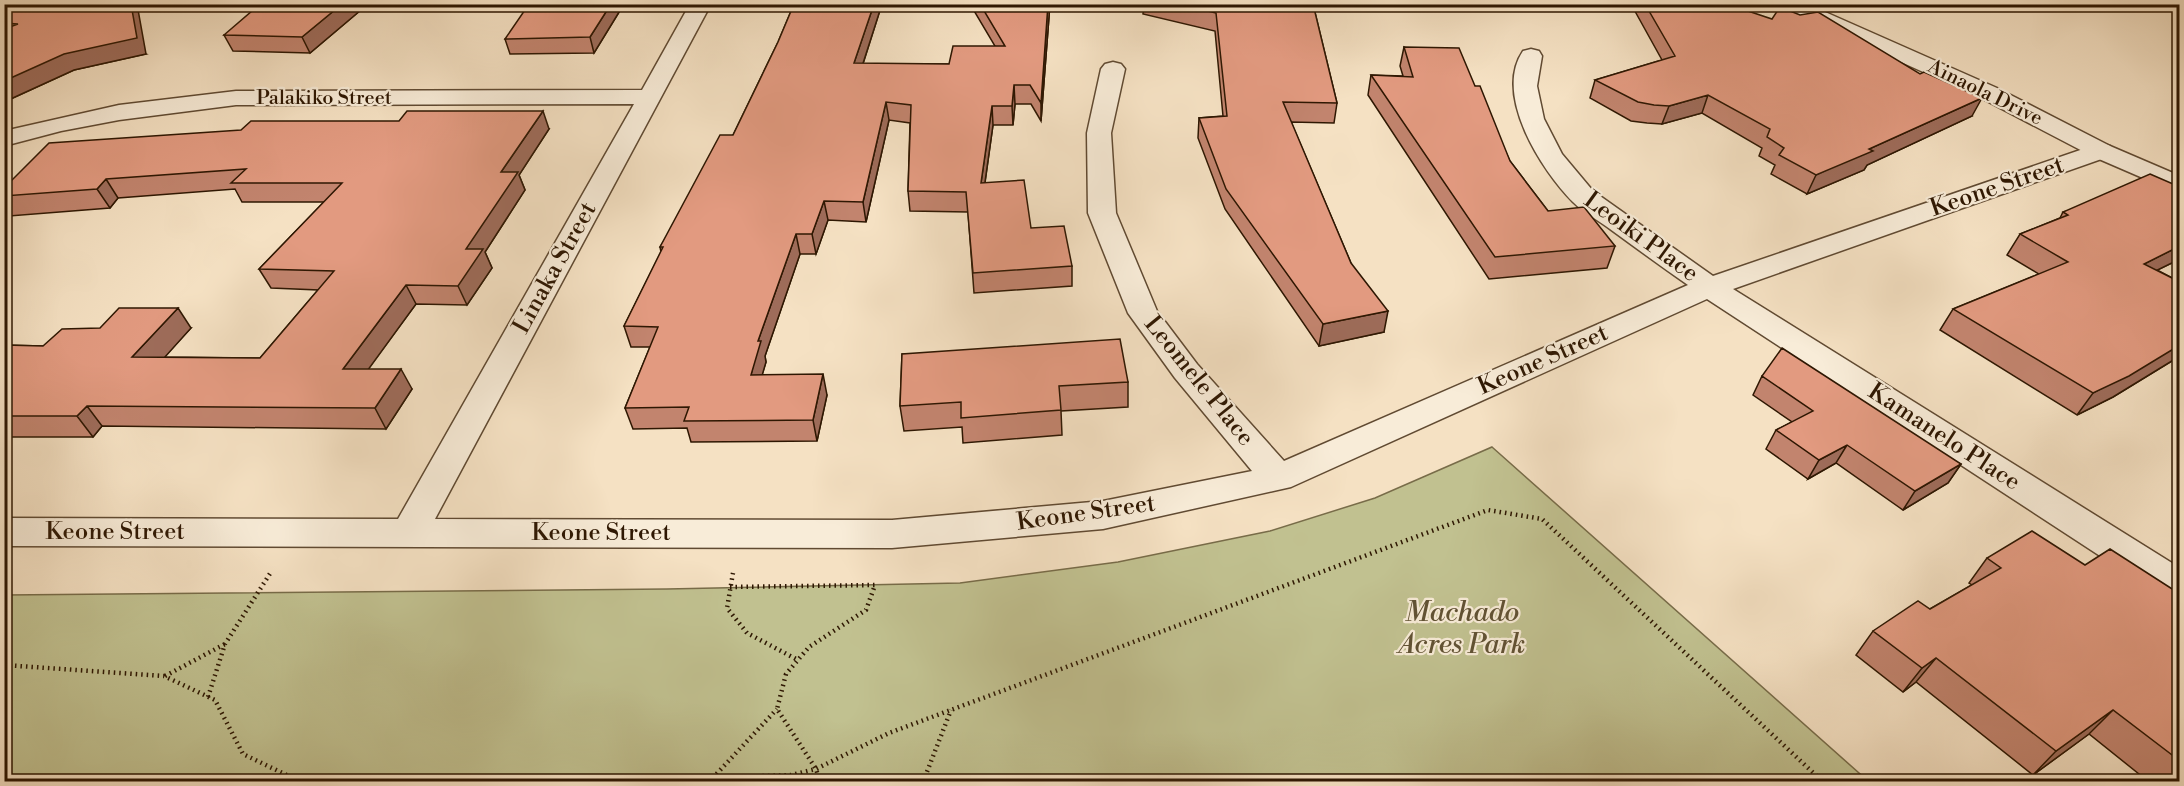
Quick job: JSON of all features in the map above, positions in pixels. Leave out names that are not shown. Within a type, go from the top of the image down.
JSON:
[{"type":"street","name":"Linaka Street","points":[[409,532],[700,4]]},
{"type":"street","name":"Ainaola Drive","points":[[1788,4],[1989,93],[2102,151],[2180,186]]},
{"type":"street","name":"Leoiki Place","points":[[1531,56],[1525,86],[1532,119],[1550,156],[1583,197],[1709,287]]},
{"type":"street","name":"Leomele Place","points":[[1113,69],[1099,133],[1102,213],[1143,313],[1186,371],[1278,478]]},
{"type":"street","name":"Palakiko Street","points":[[4,139],[103,114],[171,103],[236,98],[648,97]]},
{"type":"street","name":"Keone Street","points":[[4,532],[892,534],[1103,515],[1278,478],[1709,287],[2102,151]]},
{"type":"street","name":"Kamanelo Place","points":[[1709,287],[2180,588]]},
{"type":"path","points":[[4,665],[164,676],[215,700],[243,754],[297,780],[711,780],[791,775],[816,769],[889,733],[1488,510],[1542,519],[1556,535],[1823,782]]},
{"type":"path","points":[[711,780],[777,709],[786,674],[798,660],[809,646],[866,610],[875,585],[730,587],[727,608],[747,633],[798,660]]},
{"type":"path","points":[[208,697],[225,644],[257,594]]},
{"type":"path","points":[[164,676],[225,644]]},
{"type":"path","points":[[777,709],[816,769],[820,782]]},
{"type":"path","points":[[923,782],[951,710]]},
{"type":"green space","name":"Machado Acres Park","points":[[1492,447],[1868,781],[5,781],[5,595],[667,589],[960,583],[1118,562],[1270,531],[1375,498]]},
{"type":"building","points":[[4,4],[131,4],[137,38],[64,54],[4,81],[4,29],[18,24],[4,23]]},
{"type":"building","points":[[260,4],[342,4],[302,37],[224,35]]},
{"type":"building","points":[[529,4],[611,4],[590,37],[505,39]]},
{"type":"building","points":[[794,4],[874,4],[854,63],[949,64],[953,46],[1005,46],[980,4],[1048,4],[1041,103],[1030,85],[1014,85],[1012,106],[992,106],[981,183],[1024,180],[1031,228],[1064,226],[1072,266],[973,273],[966,192],[908,191],[911,105],[886,102],[863,202],[824,201],[812,234],[796,234],[758,341],[761,341],[751,375],[823,374],[813,420],[684,421],[689,407],[625,408],[658,327],[624,326],[663,247],[660,247],[720,135],[733,135]]},
{"type":"building","points":[[1180,4],[1313,4],[1337,103],[1283,102],[1351,263],[1388,311],[1323,324],[1226,189],[1199,118],[1227,116],[1216,13]]},
{"type":"building","points":[[1645,4],[1727,4],[1772,19],[1780,7],[1800,15],[1818,12],[1920,74],[1924,72],[1982,98],[1869,149],[1873,151],[1816,175],[1779,155],[1784,148],[1767,137],[1770,129],[1708,95],[1669,106],[1654,105],[1638,102],[1595,80],[1675,56]]},
{"type":"building","points":[[1404,47],[1459,48],[1475,86],[1480,86],[1510,161],[1548,211],[1584,207],[1615,246],[1495,257],[1371,75],[1413,77]]},
{"type":"building","points":[[407,111],[543,111],[501,172],[518,172],[466,249],[483,249],[458,286],[406,285],[343,369],[401,369],[375,408],[87,406],[77,416],[4,416],[4,345],[43,346],[62,329],[100,328],[119,308],[178,308],[132,357],[260,358],[334,271],[259,269],[342,183],[231,183],[246,169],[106,179],[97,189],[4,196],[4,188],[49,143],[241,130],[251,121],[399,121]]},
{"type":"building","points":[[2150,174],[2180,187],[2180,246],[2144,264],[2180,282],[2180,345],[2129,376],[2093,393],[1953,309],[2068,262],[2020,234],[2068,215],[2063,212]]},
{"type":"building","points":[[1120,339],[1128,382],[1059,386],[1061,410],[961,418],[961,402],[900,406],[902,354]]},
{"type":"building","points":[[1782,348],[1961,464],[1915,491],[1847,445],[1819,460],[1776,430],[1813,411],[1762,376]]},
{"type":"building","points":[[2032,531],[2085,565],[2110,549],[2180,594],[2180,761],[2113,710],[2056,751],[1936,658],[1922,668],[1873,631],[1918,601],[1930,609],[2001,568],[1987,558]]}]
